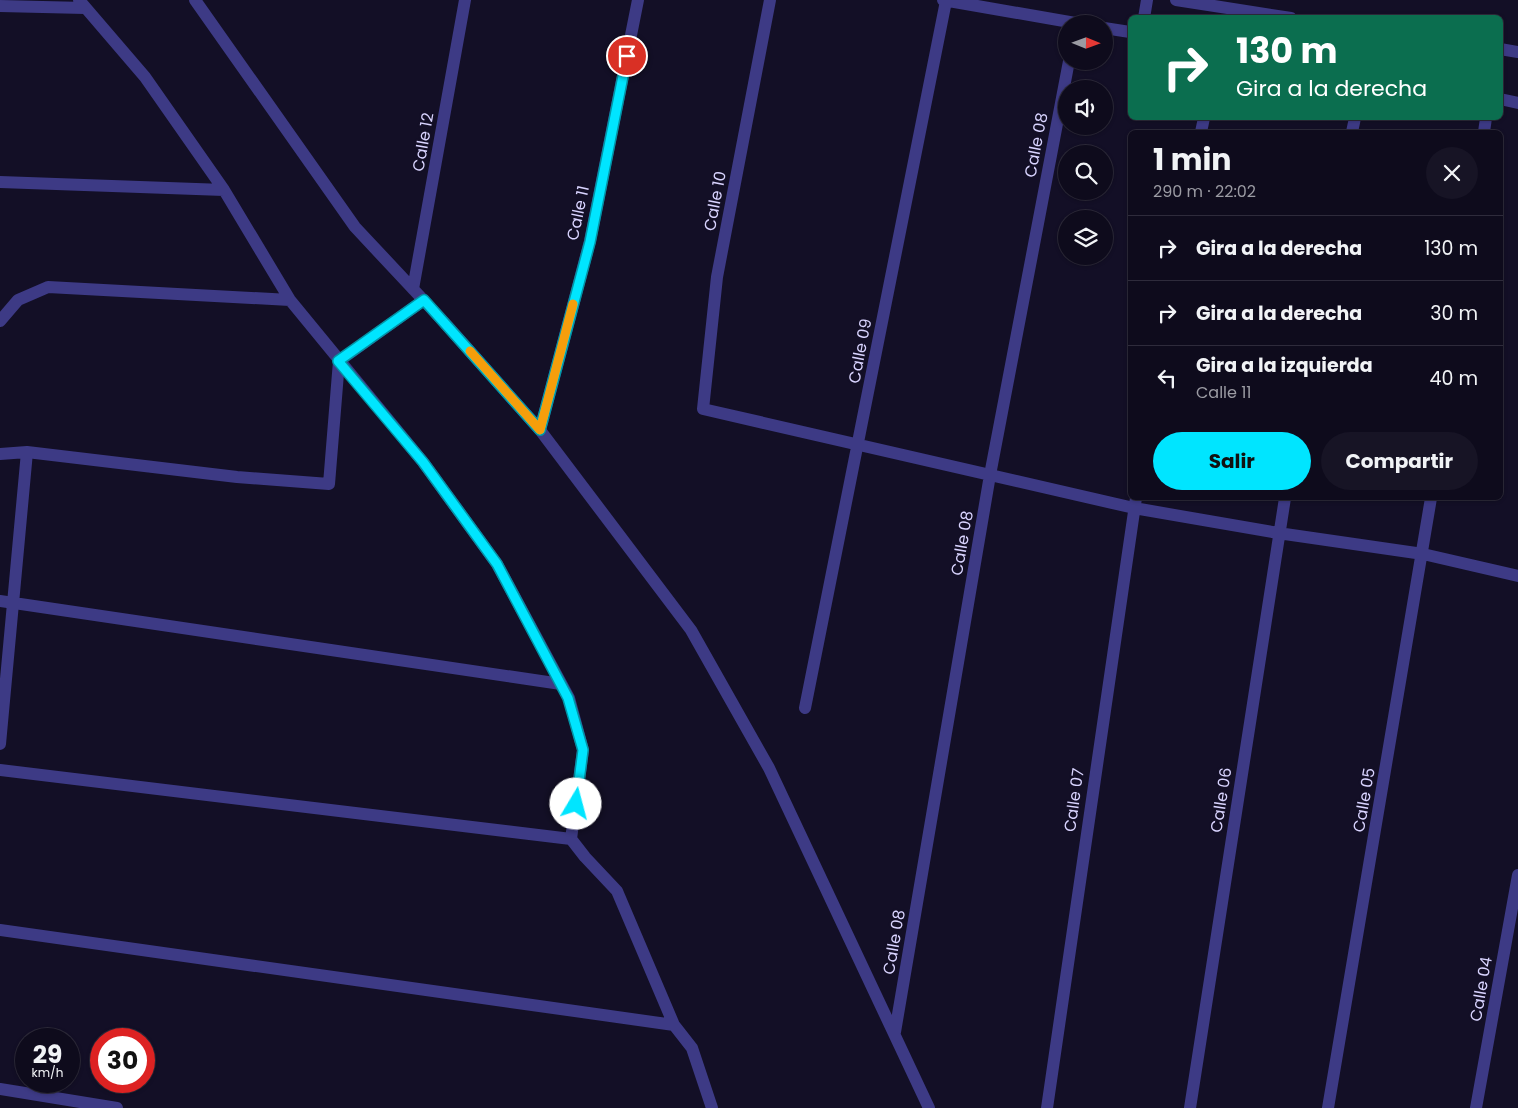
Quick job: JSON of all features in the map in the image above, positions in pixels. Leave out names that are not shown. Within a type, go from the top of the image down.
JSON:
[{"type":"street","points":[[195,0],[355,227],[414,289],[540,430],[690,630],[768,768],[895,1032],[929,1108]]},
{"type":"street","name":"Calle 12","points":[[414,289],[465,0]]},
{"type":"street","name":"Calle 11","points":[[540,430],[590,242],[638,0]]},
{"type":"street","name":"Calle 10","points":[[770,0],[717,277],[703,410],[858,445]]},
{"type":"street","points":[[944,0],[1058,21]]},
{"type":"street","name":"Calle 09","points":[[805,708],[944,0]]},
{"type":"street","points":[[1144,15],[1147,0]]},
{"type":"street","points":[[1176,0],[1272,15]]},
{"type":"street","points":[[0,6],[82,4],[145,77],[224,190],[290,300],[338,361],[423,462],[497,564],[568,698],[583,750],[571,839]]},
{"type":"street","points":[[1113,29],[1128,32]]},
{"type":"street","points":[[1503,50],[1518,52]]},
{"type":"street","name":"Calle 08","points":[[895,1032],[990,475],[1066,70]]},
{"type":"street","points":[[1503,100],[1518,103]]},
{"type":"street","points":[[0,182],[224,190]]},
{"type":"street","points":[[0,321],[18,300],[48,287],[290,300]]},
{"type":"street","points":[[338,361],[424,300]]},
{"type":"street","points":[[0,454],[27,452],[237,478],[329,484],[338,361]]},
{"type":"street","points":[[858,445],[990,475],[1135,503],[1278,534],[1423,554],[1518,576]]},
{"type":"street","points":[[0,744],[27,452]]},
{"type":"street","name":"Calle 06","points":[[1190,1108],[1285,500]]},
{"type":"street","name":"Calle 05","points":[[1328,1108],[1431,500]]},
{"type":"street","name":"Calle 07","points":[[1047,1108],[1135,503]]},
{"type":"street","points":[[0,601],[561,684]]},
{"type":"street","points":[[0,770],[571,839],[617,891],[674,1025],[692,1048],[712,1108]]},
{"type":"street","name":"Calle 04","points":[[1476,1108],[1518,875]]},
{"type":"street","points":[[0,930],[674,1025]]},
{"type":"street","points":[[0,1089],[117,1108]]},
{"type":"slow traffic","points":[[470,351],[540,430],[573,304]]},
{"type":"route","points":[[576,804],[583,750],[568,698],[497,564],[423,462],[338,361],[424,300],[540,430],[590,242],[627,56]]}]
